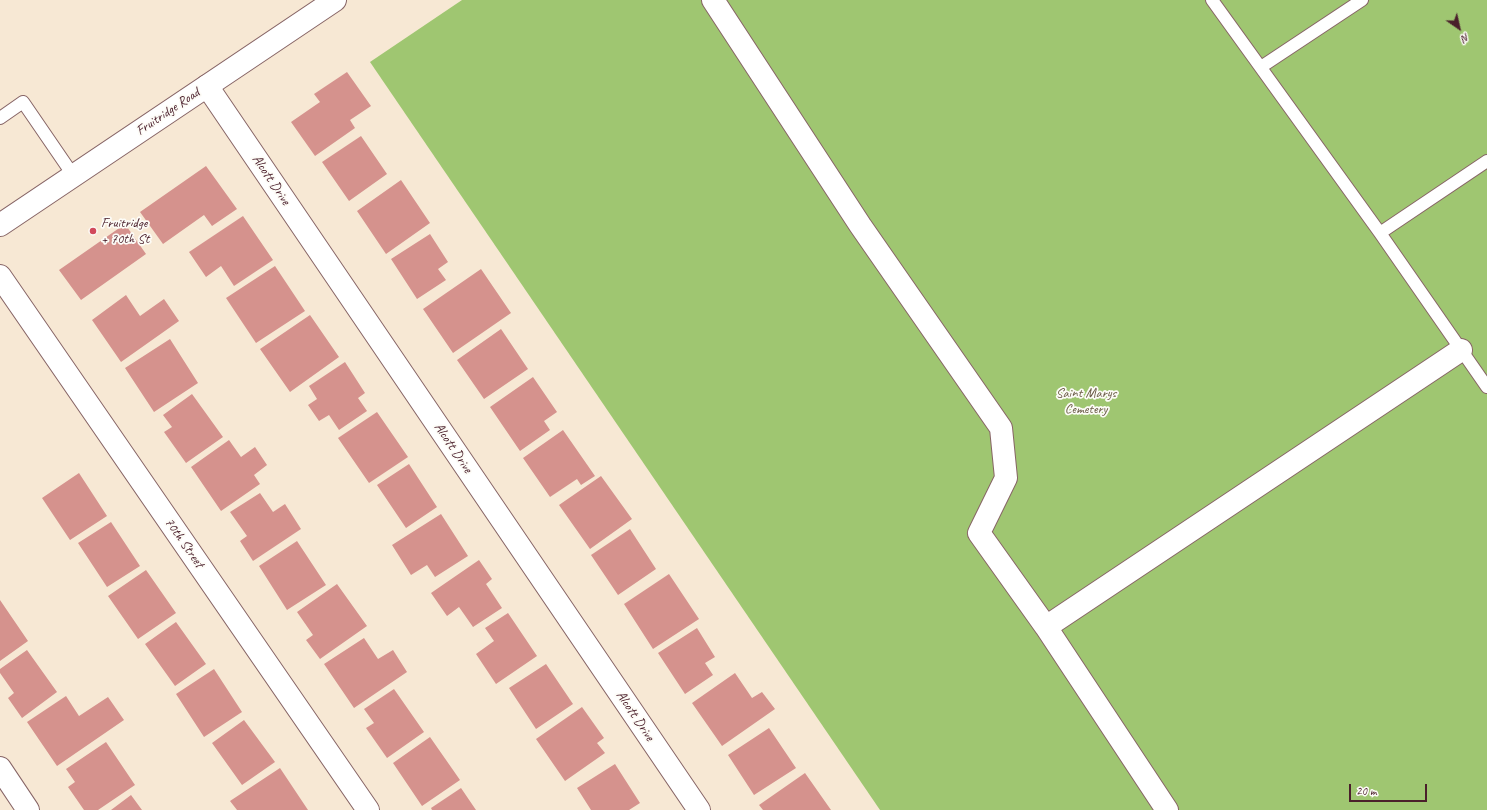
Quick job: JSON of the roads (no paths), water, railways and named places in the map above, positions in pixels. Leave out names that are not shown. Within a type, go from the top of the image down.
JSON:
[{"type":"street","points":[[713,0],[860,225],[1001,428],[1006,478],[980,532],[1046,626],[1168,810]]},
{"type":"street","name":"Fruitridge Road","points":[[0,225],[207,86],[327,2]]},
{"type":"street","name":"Alcott Drive","points":[[207,86],[699,810]]},
{"type":"street","name":"70th Street","points":[[0,276],[368,810]]},
{"type":"street","points":[[1046,626],[1461,350]]},
{"type":"street","points":[[0,768],[28,810]]},
{"type":"lane","points":[[1212,0],[1380,233],[1487,387]]},
{"type":"lane","points":[[1261,67],[1362,0]]},
{"type":"lane","points":[[0,118],[23,102],[73,175]]},
{"type":"lane","points":[[1380,233],[1487,161]]},
{"type":"place","name":"Fruitridge + 70th St","points":[[93,231]]},
{"type":"park label","name":"Saint Marys Cemetery","points":[[1086,402]]}]
